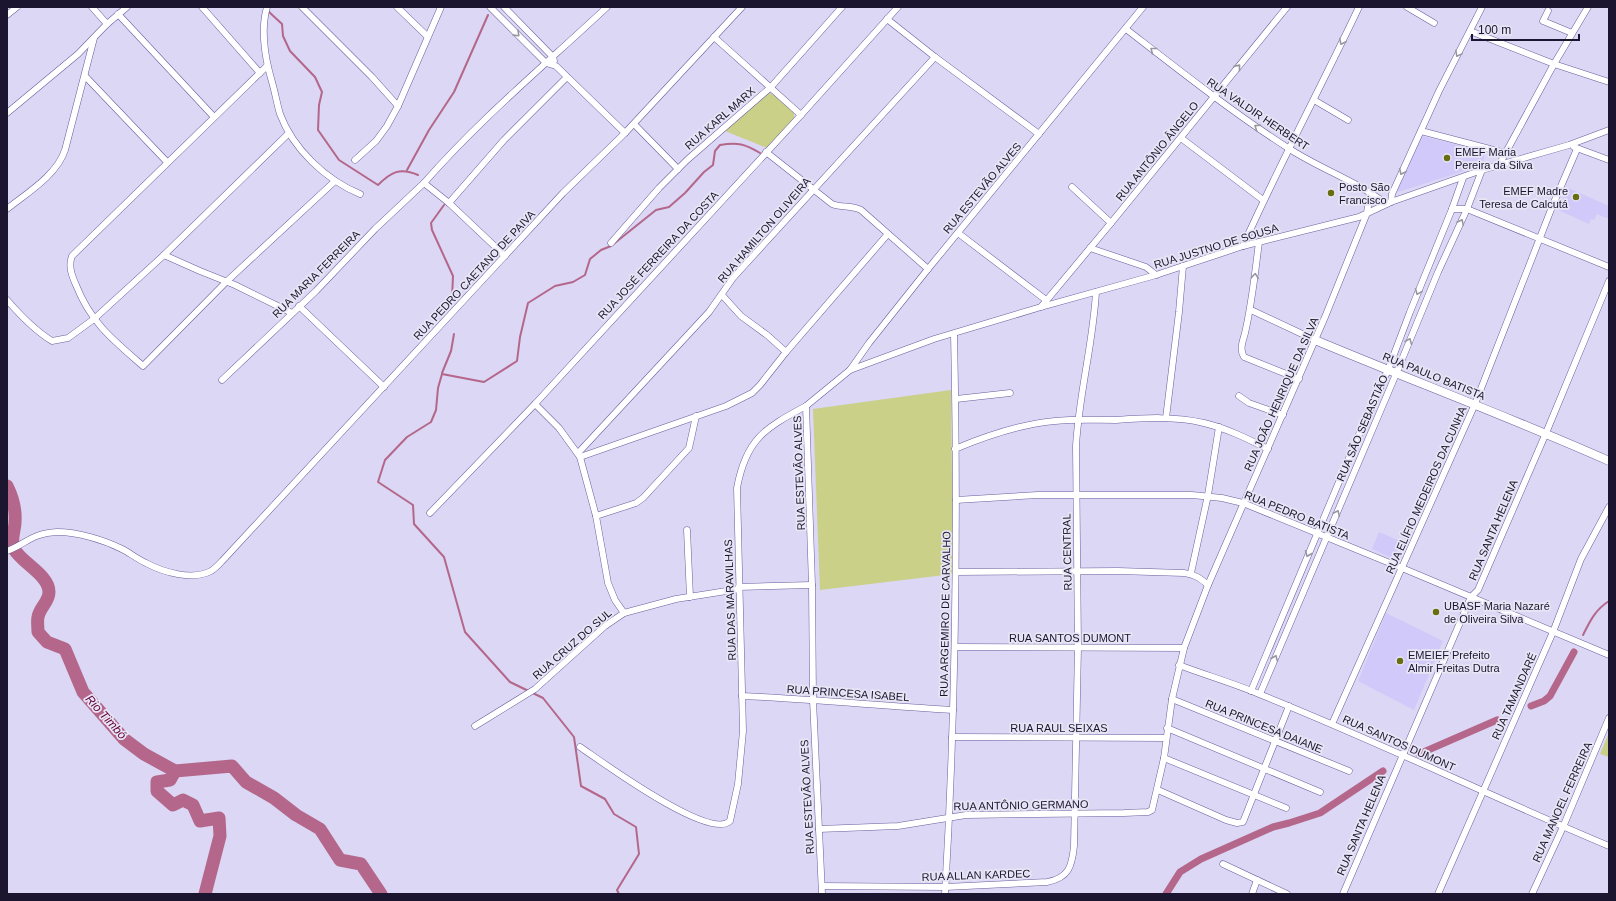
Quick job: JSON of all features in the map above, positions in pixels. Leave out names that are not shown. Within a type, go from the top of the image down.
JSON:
[{"type":"street","points":[[7,15],[17,7]]},
{"type":"street","points":[[92,7],[107,24]]},
{"type":"street","points":[[7,113],[78,54],[107,24],[128,7]]},
{"type":"street","points":[[202,7],[260,73]]},
{"type":"street","points":[[267,7],[263,19],[267,66],[280,114],[289,133],[306,155],[335,181],[360,194]]},
{"type":"street","points":[[302,7],[372,77],[398,106]]},
{"type":"street","points":[[397,7],[427,36]]},
{"type":"street","points":[[356,160],[376,141],[387,126],[398,106],[427,36],[441,7]]},
{"type":"street","points":[[490,7],[546,63],[556,66]]},
{"type":"street","points":[[504,7],[553,57],[556,66],[625,134]]},
{"type":"street","name":"RUA MARIA FERREIRA","points":[[222,380],[424,183],[455,148],[505,99],[607,7]]},
{"type":"street","name":"RUA PEDRO CAETANO DE PAIVA","points":[[7,551],[42,534],[58,532],[86,536],[99,540],[121,549],[145,563],[158,568],[193,575],[211,571],[224,559],[563,193],[625,134],[742,7]]},
{"type":"street","name":"RUA KARL MARX","points":[[611,244],[659,188],[678,169],[770,87],[842,7]]},
{"type":"street","name":"RUA JOSÉ FERREIRA DA COSTA","points":[[430,514],[535,404],[801,115],[898,7]]},
{"type":"street","name":"RUA ESTEVÃO ALVES","points":[[822,894],[813,700],[812,585],[806,406],[850,370],[869,343],[928,269],[1143,7]]},
{"type":"street","name":"RUA ANTÔNIO ÂNGELO","points":[[1041,307],[1287,7]]},
{"type":"street","points":[[1243,246],[1263,200],[1359,7]]},
{"type":"street","points":[[1407,7],[1434,23]]},
{"type":"street","points":[[1388,203],[1439,91],[1482,7]]},
{"type":"street","points":[[1499,165],[1554,64],[1588,7]]},
{"type":"street","points":[[1548,11],[1543,21],[1572,33]]},
{"type":"street","points":[[118,14],[214,117]]},
{"type":"street","points":[[887,19],[935,57],[1039,134]]},
{"type":"street","name":"RUA VALDIR HERBERT","points":[[1126,29],[1213,97],[1289,149],[1388,203]]},
{"type":"street","points":[[1470,31],[1554,64],[1609,82]]},
{"type":"street","points":[[714,37],[801,115]]},
{"type":"street","points":[[7,209],[44,178],[61,160],[66,150],[94,38]]},
{"type":"street","name":"RUA HAMILTON OLIVEIRA","points":[[578,455],[580,451],[710,312],[733,278],[812,189],[935,57]]},
{"type":"street","points":[[267,66],[72,256],[70,266],[74,280],[80,296],[94,320],[143,366],[226,282],[335,181]]},
{"type":"street","points":[[85,76],[167,162]]},
{"type":"street","points":[[449,203],[504,140],[567,77]]},
{"type":"street","points":[[1314,100],[1348,120]]},
{"type":"street","points":[[634,124],[678,169]]},
{"type":"street","name":"RUA JUSTNO DE SOUSA","points":[[850,370],[954,334],[1041,307],[1156,275],[1243,246],[1351,219],[1388,203],[1463,178],[1482,170],[1569,145],[1609,130]]},
{"type":"street","points":[[1421,131],[1505,153]]},
{"type":"street","points":[[7,300],[41,335],[52,341],[68,338],[94,320],[289,133]]},
{"type":"street","points":[[1181,138],[1263,200]]},
{"type":"street","points":[[1569,145],[1609,160]]},
{"type":"street","name":"RUA ELÍFIO MEDEIROS DA CUNHA","points":[[1332,724],[1475,404],[1577,149]]},
{"type":"street","points":[[766,152],[832,204],[837,206],[852,206],[861,210],[887,235],[928,269]]},
{"type":"street","name":"RUA SÃO SEBASTIÃO","points":[[1260,694],[1370,437],[1438,272],[1467,209],[1482,170]]},
{"type":"street","name":"RUA SÃO SEBASTIÃO","points":[[1251,691],[1360,432],[1388,370],[1463,178]]},
{"type":"street","points":[[424,183],[449,203],[505,256]]},
{"type":"street","points":[[1072,187],[1111,223]]},
{"type":"street","name":"RUA JOÃO HENRIQUE DA SILVA","points":[[1152,810],[1158,790],[1172,699],[1184,648],[1208,585],[1299,379],[1367,213],[1370,192]]},
{"type":"street","points":[[1452,209],[1467,209],[1609,267]]},
{"type":"street","points":[[958,233],[1046,300]]},
{"type":"street","points":[[578,455],[726,406],[752,393],[887,235]]},
{"type":"street","points":[[1259,242],[1251,310],[1241,349],[1244,357],[1299,379]]},
{"type":"street","points":[[1090,248],[1146,267],[1156,275]]},
{"type":"street","points":[[164,254],[292,313]]},
{"type":"street","points":[[1166,418],[1183,266]]},
{"type":"street","points":[[1428,268],[1438,272]]},
{"type":"street","name":"RUA SANTA HELENA","points":[[1343,894],[1471,597],[1478,590],[1546,433],[1609,281]]},
{"type":"street","name":"RUA CENTRAL","points":[[1075,813],[1078,648],[1076,495],[1078,420],[1094,322],[1096,292]]},
{"type":"street","points":[[722,295],[741,316],[786,352]]},
{"type":"street","points":[[299,306],[384,387]]},
{"type":"street","name":"RUA PAULO BATISTA","points":[[1251,310],[1315,340],[1396,374],[1546,433],[1609,461]]},
{"type":"street","points":[[1410,312],[1420,316]]},
{"type":"street","name":"RUA ARGEMIRO DE CARVALHO","points":[[945,891],[956,647],[956,399],[954,334]]},
{"type":"street","points":[[956,399],[1010,393]]},
{"type":"street","points":[[1239,396],[1249,403],[1283,415]]},
{"type":"street","points":[[535,404],[559,428],[578,455],[596,516],[608,583],[624,614]]},
{"type":"street","name":"RUA DAS MARAVILHAS","points":[[580,747],[639,787],[684,813],[708,822],[728,823],[732,814],[740,765],[743,731],[736,502],[737,488],[744,462],[750,450],[763,433],[772,425],[806,406]]},
{"type":"street","points":[[596,516],[636,502],[643,498],[689,448],[696,416]]},
{"type":"street","points":[[955,448],[994,435],[1039,423],[1078,420],[1166,418],[1184,419],[1219,427],[1268,450]]},
{"type":"street","points":[[1191,573],[1208,495],[1219,427]]},
{"type":"street","points":[[1360,432],[1370,437]]},
{"type":"street","name":"RUA PEDRO BATISTA","points":[[956,500],[997,497],[1076,495],[1208,495],[1243,503],[1609,655]]},
{"type":"street","name":"RUA TAMANDARÉ","points":[[1438,894],[1553,632],[1581,559],[1609,507]]},
{"type":"street","points":[[687,530],[690,597]]},
{"type":"street","points":[[956,572],[1077,571],[1191,573],[1199,577],[1208,585]]},
{"type":"street","name":"RUA CRUZ DO SUL","points":[[475,726],[525,697],[597,633],[624,614],[647,606],[739,588],[812,585]]},
{"type":"street","name":"RUA SANTOS DUMONT","points":[[956,647],[1184,648]]},
{"type":"street","name":"RUA SANTOS DUMONT","points":[[1179,665],[1260,694],[1332,724],[1609,846]]},
{"type":"street","name":"RUA PRINCESA ISABEL","points":[[742,696],[953,710]]},
{"type":"street","name":"RUA PRINCESA DAIANE","points":[[1172,699],[1349,771]]},
{"type":"street","points":[[1158,790],[1232,822],[1241,823],[1244,821],[1274,740],[1289,706]]},
{"type":"street","name":"RUA MANOEL FERREIRA","points":[[1532,894],[1563,827],[1609,718]]},
{"type":"street","points":[[1167,728],[1320,792]]},
{"type":"street","name":"RUA RAUL SEIXAS","points":[[952,737],[1166,738]]},
{"type":"street","points":[[1164,758],[1286,808]]},
{"type":"street","name":"RUA ANTÔNIO GERMANO","points":[[819,829],[898,826],[920,823],[949,816],[983,814],[1139,813],[1152,810]]},
{"type":"street","name":"RUA ALLAN KARDEC","points":[[822,886],[945,891],[1056,880],[1069,870],[1072,862],[1075,813]]},
{"type":"street","points":[[1223,864],[1287,894]]},
{"type":"street","points":[[1252,894],[1257,880]]},
{"type":"shaded area","name":"EMEF Maria Pereira da Silva","points":[[1422,136],[1485,152],[1483,165],[1398,192],[1396,189]]},
{"type":"shaded area","name":"EMEF Madre Teresa de Calcutá","points":[[1568,188],[1609,206],[1609,219],[1597,214],[1594,220],[1591,219],[1589,224],[1558,210]]},
{"type":"shaded area","points":[[1379,532],[1402,542],[1394,559],[1372,549]]},
{"type":"shaded area","name":"EMEIEF Prefeito Almir Freitas Dutra","points":[[1386,613],[1443,641],[1414,710],[1358,681]]},
{"type":"green space","points":[[768,93],[773,94],[794,112],[794,120],[767,148],[725,131]]},
{"type":"green space","points":[[951,390],[953,574],[820,590],[813,409]]},
{"type":"green space","points":[[1609,733],[1609,757],[1600,754]]},
{"type":"waterway","points":[[268,11],[282,24],[283,36],[290,51],[315,77],[322,92],[319,105],[318,130],[339,160],[378,185],[387,177],[396,172],[406,171],[418,175]]},
{"type":"waterway","points":[[407,170],[429,130],[454,92],[488,15]]},
{"type":"waterway","points":[[619,894],[617,890],[639,854],[636,827],[614,814],[605,799],[581,786],[574,737],[543,698],[510,682],[465,632],[444,557],[414,524],[413,505],[378,482],[385,460],[407,437],[431,422],[436,410],[438,388],[442,374],[484,382],[517,361],[520,337],[528,303],[555,286],[573,282],[585,275],[590,259],[601,250],[611,246],[656,210],[669,207],[713,165],[715,151],[720,145],[741,144],[760,153]]},
{"type":"waterway","points":[[444,205],[431,223],[432,230],[453,276],[452,298]]},
{"type":"waterway","points":[[442,373],[451,351],[454,334]]},
{"type":"waterway","name":"Rio Timbó","points":[[7,486],[15,513],[13,539],[14,549],[45,580],[48,586],[49,596],[38,617],[38,632],[47,642],[65,649],[83,692],[124,739],[144,754],[175,771],[232,766],[246,782],[274,798],[296,815],[320,829],[340,860],[361,864],[381,894]]},
{"type":"waterway","points":[[1583,635],[1596,612],[1609,601]]},
{"type":"waterway","points":[[1531,706],[1544,701],[1550,696],[1574,652]]},
{"type":"waterway","points":[[1419,754],[1497,720]]},
{"type":"waterway","points":[[175,771],[170,780],[157,782],[157,791],[173,805],[183,800],[193,805],[200,821],[219,818],[220,836],[205,894]]},
{"type":"waterway","points":[[1166,894],[1180,872],[1201,859],[1273,827],[1320,813],[1383,771]]},
{"type":"place","name":"EMEF Maria Pereira da Silva","points":[[1447,158]]},
{"type":"place","name":"Posto São Francisco","points":[[1331,193]]},
{"type":"place","name":"EMEF Madre Teresa de Calcutá","points":[[1576,197]]},
{"type":"place","name":"UBASF Maria Nazaré de Oliveira Silva","points":[[1436,612]]},
{"type":"place","name":"EMEIEF Prefeito Almir Freitas Dutra","points":[[1400,661]]}]
